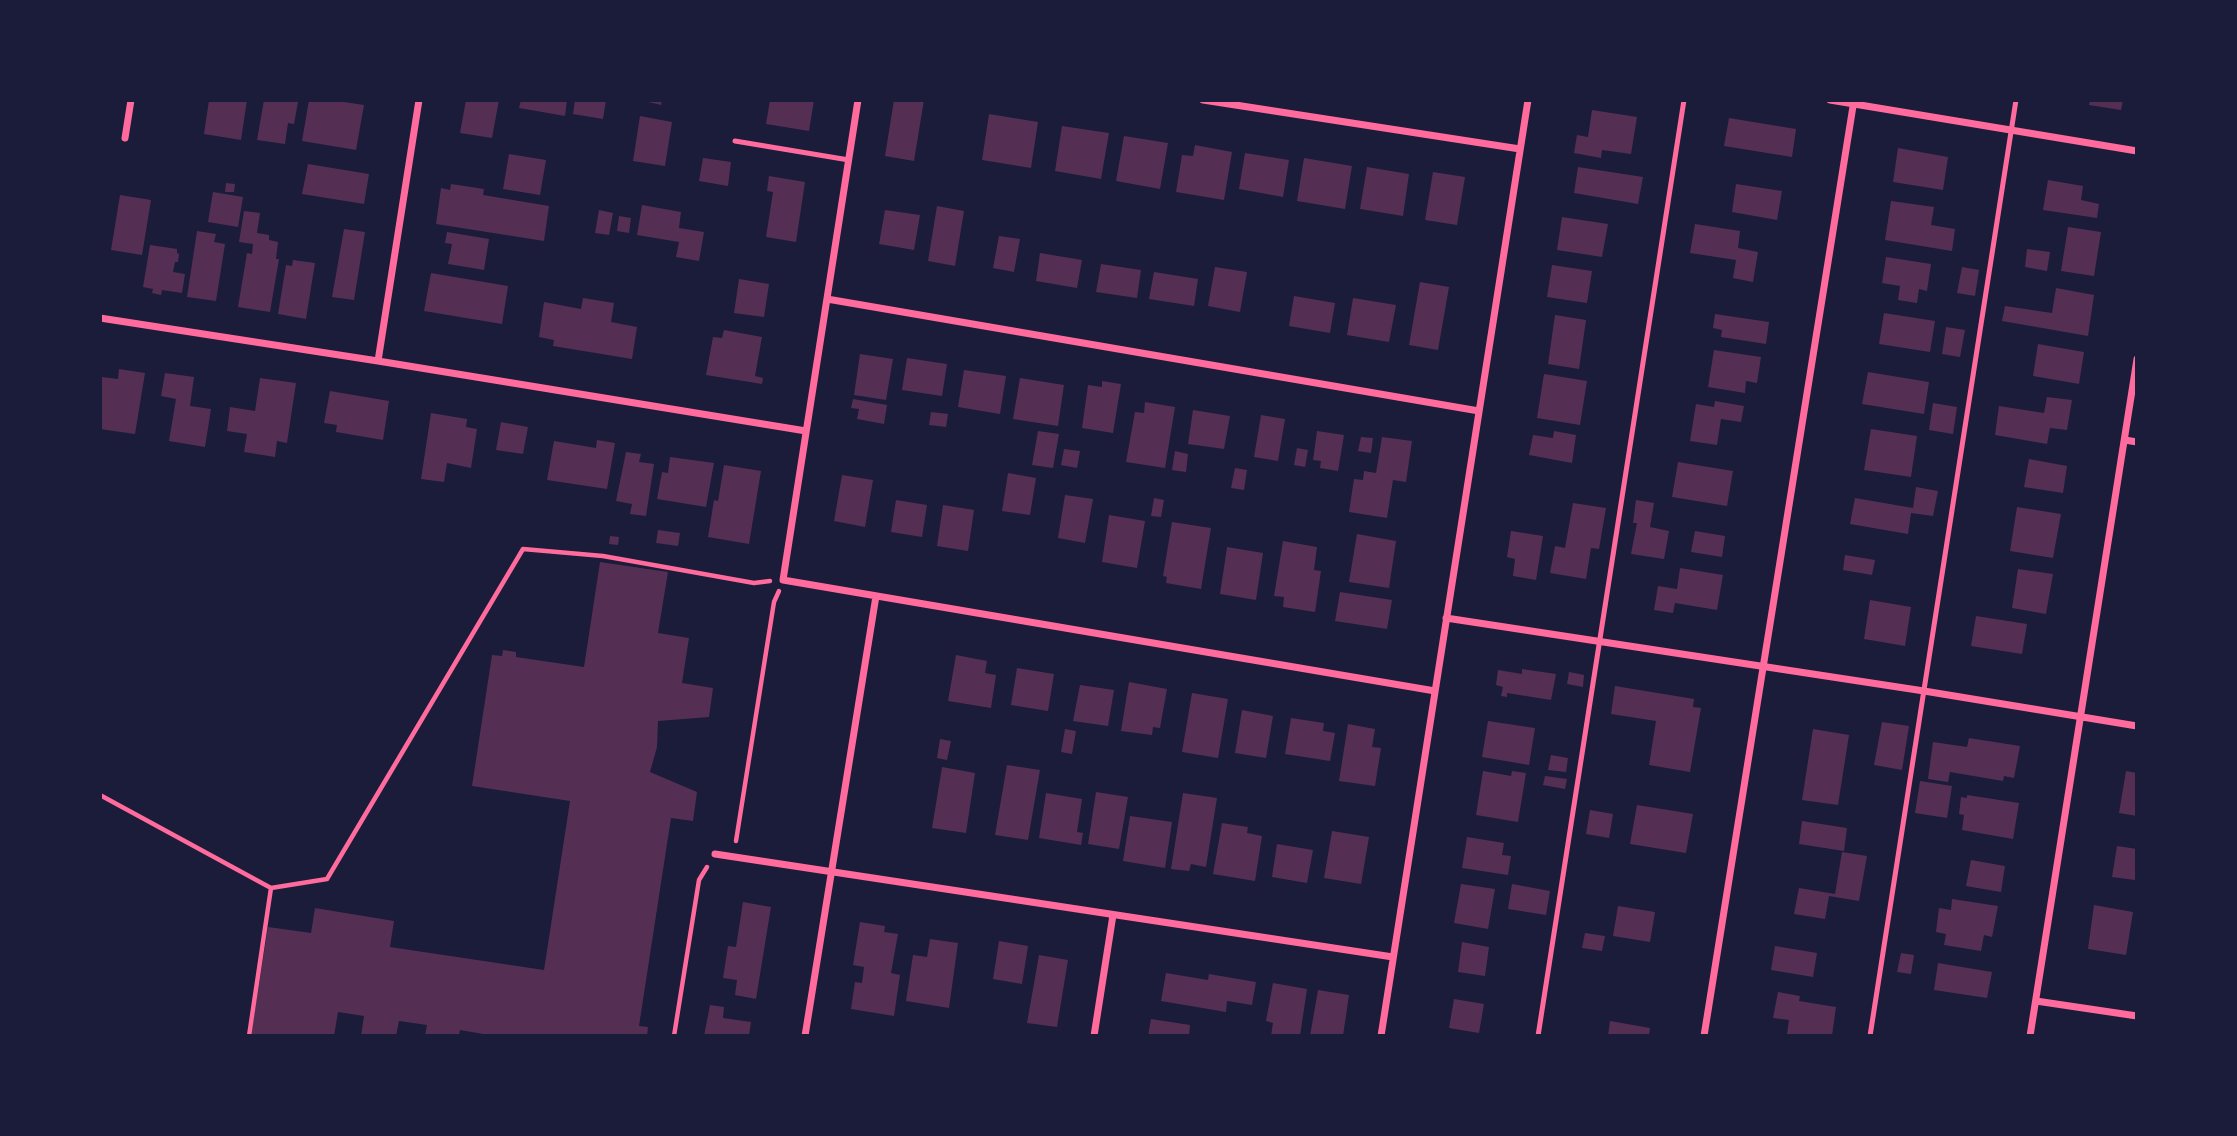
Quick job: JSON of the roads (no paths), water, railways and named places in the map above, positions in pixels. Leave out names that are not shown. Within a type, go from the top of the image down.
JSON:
[{"type":"street","points":[[125,138],[131,100]]},
{"type":"street","points":[[378,361],[419,100]]},
{"type":"street","points":[[858,100],[783,580],[1435,691]]},
{"type":"street","points":[[1203,100],[1520,149]]},
{"type":"street","points":[[1381,1036],[1528,100]]},
{"type":"street","points":[[1830,100],[2137,151]]},
{"type":"street","points":[[1704,1036],[1854,102]]},
{"type":"street","points":[[827,299],[1479,411]]},
{"type":"street","points":[[100,318],[806,431]]},
{"type":"street","points":[[2031,1036],[2137,359]]},
{"type":"street","points":[[2124,440],[2137,442]]},
{"type":"street","points":[[805,1036],[876,596]]},
{"type":"street","points":[[1446,618],[2137,726]]},
{"type":"street","points":[[715,854],[1393,957]]},
{"type":"street","points":[[1094,1036],[1113,915]]},
{"type":"street","points":[[2036,1000],[2137,1016]]},
{"type":"lane","points":[[1538,1036],[1684,100]]},
{"type":"lane","points":[[1870,1036],[2016,100]]},
{"type":"lane","points":[[735,141],[849,160]]}]
